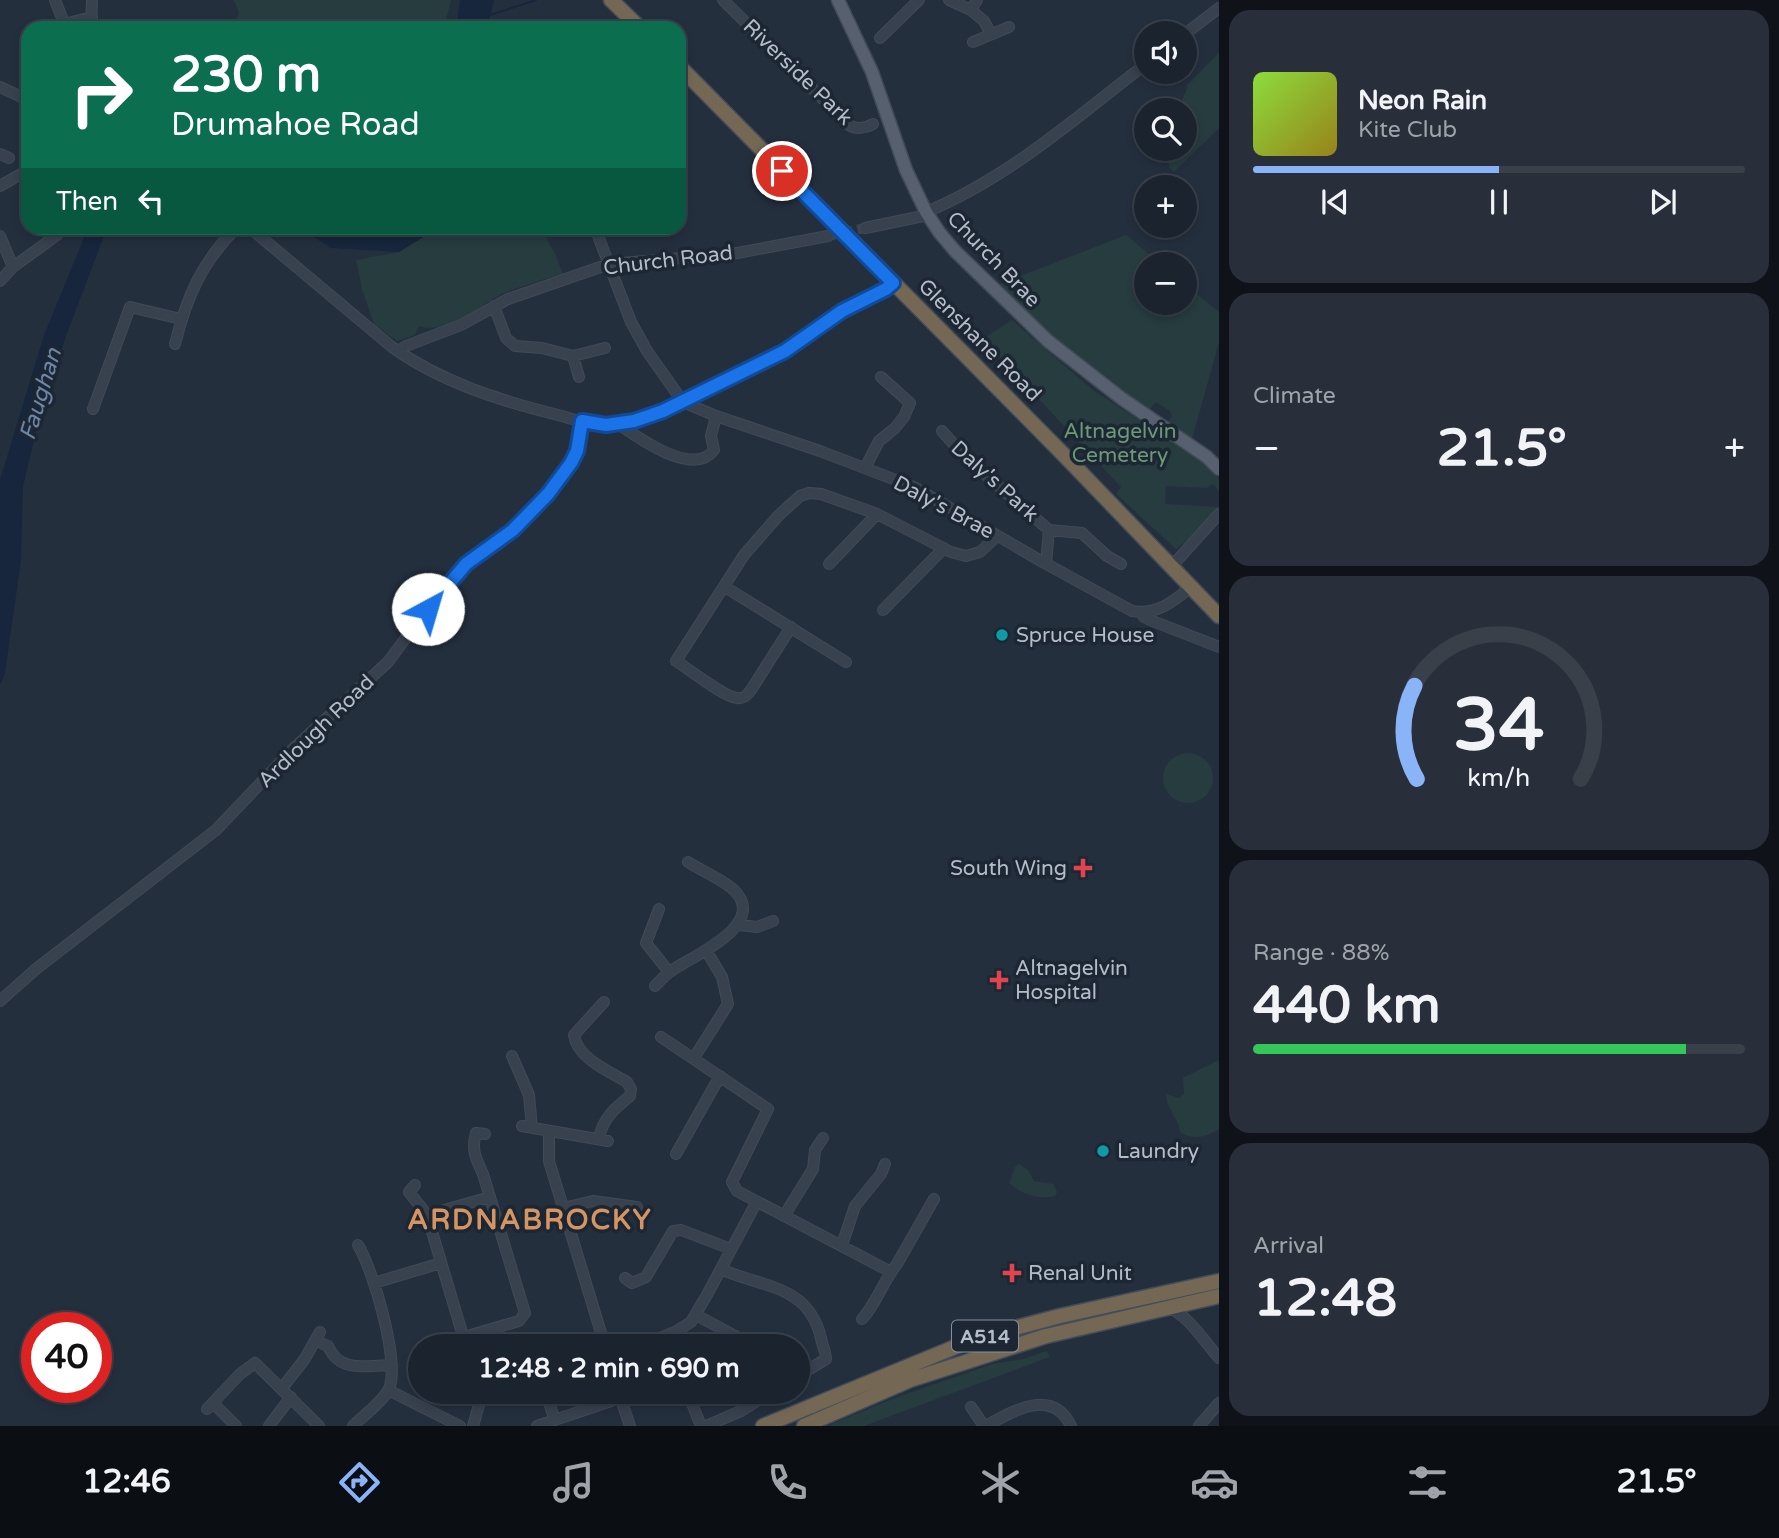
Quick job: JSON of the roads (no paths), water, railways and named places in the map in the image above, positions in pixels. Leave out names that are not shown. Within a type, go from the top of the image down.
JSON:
[{"type":"highway","points":[[611,0],[633,21]]},
{"type":"highway","name":"Glenshane Road","points":[[686,73],[1219,616]]},
{"type":"highway","name":"A514","points":[[763,1426],[977,1338],[1219,1281]]},
{"type":"highway","name":"A514","points":[[804,1426],[910,1380],[1046,1336],[1219,1296]]},
{"type":"main road","name":"Church Brae","points":[[838,0],[867,59],[900,153],[927,214],[955,251],[1048,341],[1121,398],[1178,435],[1219,469]]},
{"type":"street","points":[[55,0],[63,21]]},
{"type":"street","points":[[92,0],[92,21]]},
{"type":"street","points":[[880,38],[919,0]]},
{"type":"street","points":[[949,0],[971,10],[984,21],[991,34]]},
{"type":"street","points":[[971,10],[977,0]]},
{"type":"street","name":"Riverside Park","points":[[727,1],[849,125],[854,128],[867,128],[873,124]]},
{"type":"street","points":[[1197,25],[1219,8]]},
{"type":"street","points":[[974,42],[1009,27]]},
{"type":"street","points":[[864,228],[927,214],[963,195],[1025,157],[1134,73]]},
{"type":"street","points":[[0,87],[21,97]]},
{"type":"street","points":[[0,186],[21,174]]},
{"type":"street","points":[[0,281],[13,267],[57,235]]},
{"type":"street","points":[[175,344],[196,278],[229,235]]},
{"type":"street","points":[[258,235],[398,351],[418,364],[470,389],[582,421],[606,425],[634,421],[683,402],[785,351],[842,311],[893,283]]},
{"type":"street","points":[[598,235],[637,333],[655,364],[683,402]]},
{"type":"street","points":[[0,236],[13,267]]},
{"type":"street","name":"Church Road","points":[[398,351],[461,325],[528,290],[609,264],[732,254],[828,236]]},
{"type":"street","points":[[494,306],[506,338],[511,343],[573,356],[605,348]]},
{"type":"street","points":[[93,409],[130,307],[181,319]]},
{"type":"street","points":[[573,356],[579,377]]},
{"type":"street","points":[[865,468],[879,441],[904,417],[910,403],[881,377]]},
{"type":"street","name":"Daly's Brae","points":[[683,402],[865,468],[931,496],[1123,606],[1144,613],[1144,617],[1150,620],[1219,647]]},
{"type":"street","points":[[617,424],[678,458],[691,460],[710,455],[714,450],[711,436],[716,416]]},
{"type":"street","name":"Ardlough Road","points":[[0,1001],[216,830],[293,750],[388,662],[437,596],[466,564],[513,530],[548,494],[577,451],[582,421]]},
{"type":"street","name":"Daly's Park","points":[[942,431],[964,456],[1049,530],[1082,533],[1107,556],[1121,564]]},
{"type":"street","points":[[790,627],[746,696],[734,698],[726,694],[676,661],[744,555],[800,496],[809,493],[821,494],[877,514],[944,548],[966,556],[980,552],[997,536]]},
{"type":"street","points":[[830,564],[877,514]]},
{"type":"street","points":[[1171,567],[1219,514]]},
{"type":"street","name":"Daly's Park","points":[[1046,564],[1049,530]]},
{"type":"street","points":[[883,610],[944,548]]},
{"type":"street","points":[[725,587],[846,662]]},
{"type":"street","points":[[1144,613],[1166,607],[1191,587]]},
{"type":"street","points":[[655,986],[669,972],[706,950],[738,925],[743,912],[740,897],[733,889],[688,862]]},
{"type":"street","points":[[659,909],[646,943],[669,972]]},
{"type":"street","points":[[738,925],[757,927],[773,922]]},
{"type":"street","points":[[694,1058],[728,1004],[722,977],[706,950]]},
{"type":"street","points":[[511,1054],[529,1095],[527,1127],[603,1140],[600,1129],[612,1111],[630,1096],[631,1089],[626,1082],[580,1050],[574,1035],[604,1002]]},
{"type":"street","points":[[661,1037],[768,1109],[732,1182],[737,1191],[891,1272]]},
{"type":"street","points":[[676,1154],[720,1076]]},
{"type":"street","points":[[549,1131],[548,1155],[601,1334]]},
{"type":"street","points":[[484,1334],[519,1321],[525,1313],[472,1145],[476,1133],[485,1134]]},
{"type":"street","points":[[784,1216],[813,1169],[815,1150],[823,1138]]},
{"type":"street","points":[[842,1245],[855,1206],[881,1174],[885,1164]]},
{"type":"street","points":[[415,1185],[409,1192],[427,1215],[463,1334]]},
{"type":"street","points":[[427,1215],[489,1197]]},
{"type":"street","points":[[862,1319],[870,1311],[934,1199]]},
{"type":"street","points":[[563,1208],[593,1202],[631,1209]]},
{"type":"street","points":[[673,1334],[696,1315],[756,1203]]},
{"type":"street","points":[[625,1278],[632,1283],[646,1277],[673,1231],[681,1230],[731,1249]]},
{"type":"street","points":[[353,1426],[388,1391],[392,1364],[374,1283],[367,1259],[359,1245]]},
{"type":"street","points":[[374,1283],[441,1263]]},
{"type":"street","points":[[721,1269],[779,1288],[810,1312],[818,1325],[826,1359],[810,1369]]},
{"type":"street","points":[[1176,1290],[1189,1302],[1193,1326]]},
{"type":"street","points":[[1168,1307],[1193,1326],[1219,1358]]},
{"type":"street","points":[[696,1315],[732,1334]]},
{"type":"street","points":[[282,1388],[304,1360],[320,1332]]},
{"type":"street","points":[[323,1344],[347,1365],[392,1364]]},
{"type":"street","points":[[236,1426],[210,1406],[250,1364],[255,1363],[319,1426]]},
{"type":"street","points":[[388,1391],[447,1423],[460,1426]]},
{"type":"street","points":[[269,1426],[291,1397]]},
{"type":"street","points":[[1199,1426],[1219,1403]]},
{"type":"street","points":[[473,1426],[479,1404]]},
{"type":"street","points":[[549,1404],[555,1420]]},
{"type":"street","points":[[537,1426],[596,1404]]},
{"type":"street","points":[[622,1404],[631,1426]]},
{"type":"street","points":[[693,1404],[703,1426],[752,1404]]},
{"type":"street","points":[[971,1407],[985,1426],[1016,1409],[1041,1405],[1061,1412],[1071,1426]]},
{"type":"water","points":[[460,0],[494,0],[489,21],[457,21]]},
{"type":"water","name":"Faughan","points":[[85,235],[104,235],[66,336],[38,423],[23,487],[21,560],[5,673],[0,685],[0,480],[44,335]]},
{"type":"water","points":[[311,235],[427,235],[399,252],[331,248]]},
{"type":"waterway","points":[[490,15],[536,0]]},
{"type":"tunnel","points":[[828,236],[865,228]]},
{"type":"place","name":"Spruce House","points":[[1002,635]]},
{"type":"place","name":"South Wing","points":[[1083,868]]},
{"type":"place","name":"Altnagelvin Hospital","points":[[999,980]]},
{"type":"place","name":"Laundry","points":[[1103,1151]]},
{"type":"place","name":"Renal Unit","points":[[1012,1273]]},
{"type":"district","name":"ARDNABROCKY","points":[[530,1219]]},
{"type":"park label","name":"Altnagelvin Cemetery","points":[[1120,443]]}]
